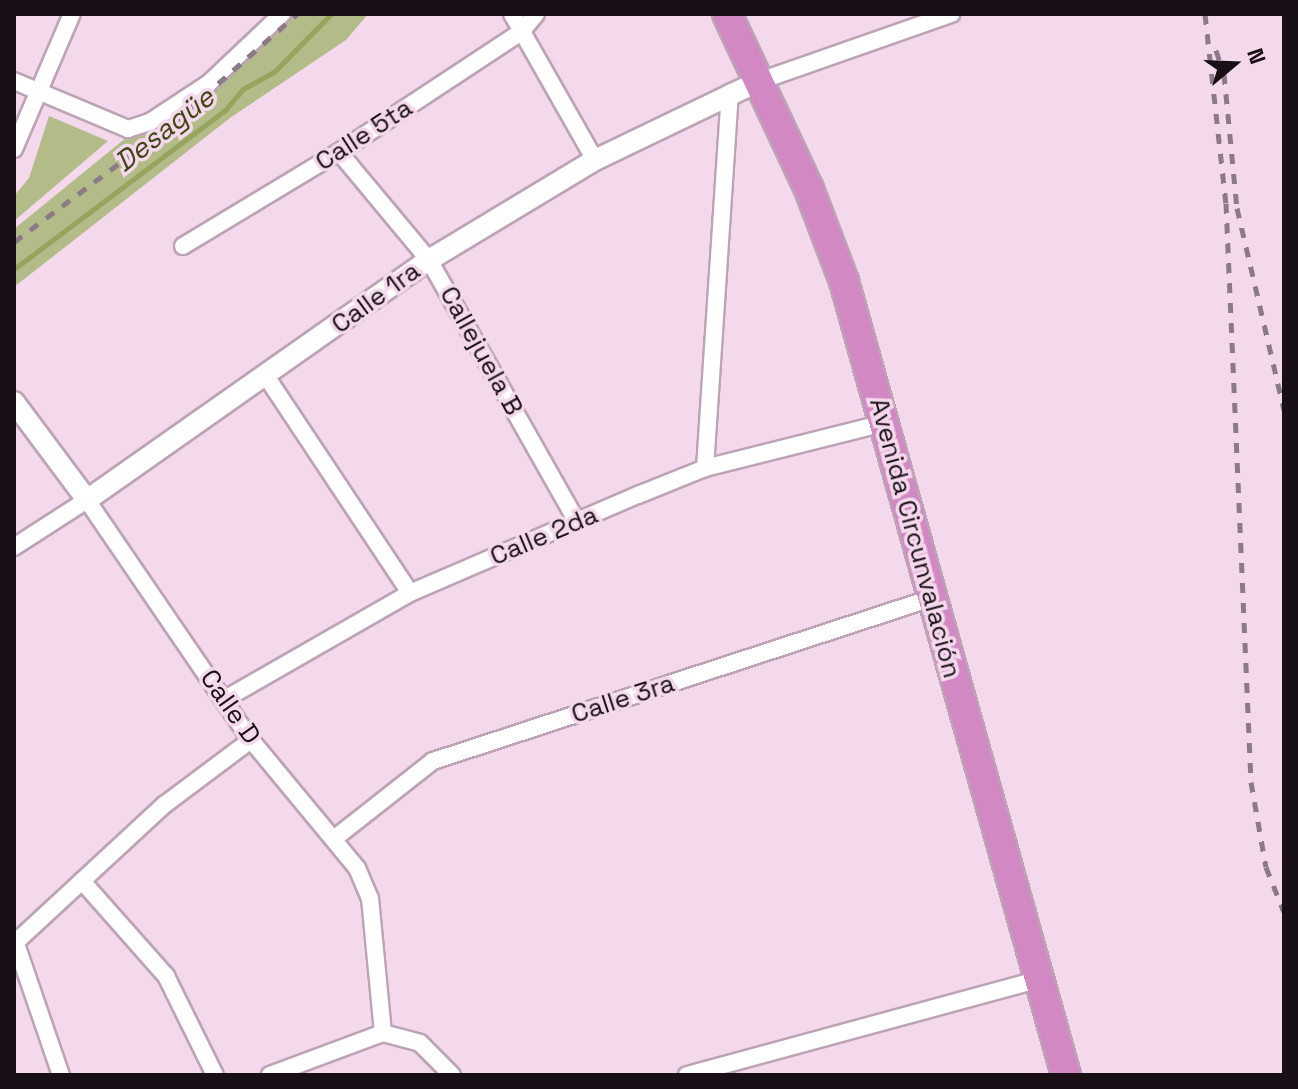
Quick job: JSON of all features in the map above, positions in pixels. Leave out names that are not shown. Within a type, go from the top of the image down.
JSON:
[{"type":"highway","name":"Avenida Circunvalación","points":[[727,14],[809,189],[844,281],[1066,1075]]},
{"type":"street","points":[[14,149],[72,14]]},
{"type":"street","points":[[14,81],[128,129],[150,122],[209,83],[282,14]]},
{"type":"street","points":[[512,14],[595,160]]},
{"type":"street","name":"Calle 5ta","points":[[183,246],[339,152],[521,32],[536,14]]},
{"type":"street","points":[[757,82],[951,14]]},
{"type":"street","name":"Calle 1ra","points":[[14,547],[87,500],[429,260],[595,160],[757,82]]},
{"type":"street","points":[[705,468],[730,93]]},
{"type":"street","name":"Callejuela B","points":[[339,152],[429,260],[577,522]]},
{"type":"street","points":[[266,376],[410,593]]},
{"type":"street","name":"Calle D","points":[[14,402],[87,500],[251,740],[357,868],[370,898],[383,1033]]},
{"type":"street","name":"Calle 2da","points":[[225,699],[410,593],[705,468],[884,423]]},
{"type":"street","name":"Calle 3ra","points":[[335,838],[433,761],[932,598]]},
{"type":"street","points":[[61,1075],[15,940],[164,805],[251,740]]},
{"type":"street","points":[[82,881],[166,976],[215,1075]]},
{"type":"street","points":[[687,1075],[1037,980]]},
{"type":"street","points":[[270,1075],[383,1033],[420,1043],[452,1075]]},
{"type":"green space","points":[[290,14],[368,14],[346,40],[230,118],[14,287],[14,229],[127,137],[161,125],[208,89]]},
{"type":"green space","points":[[49,116],[108,141],[14,221],[14,196],[29,178]]},
{"type":"waterway","name":"Desagüe","points":[[14,269],[226,109],[243,89],[274,72],[331,14]]},
{"type":"railway","points":[[14,242],[173,123],[297,14]]},
{"type":"railway","points":[[1205,14],[1226,203],[1251,782],[1266,867],[1284,912]]},
{"type":"railway","points":[[1216,50],[1224,74],[1237,208],[1284,410]]}]
